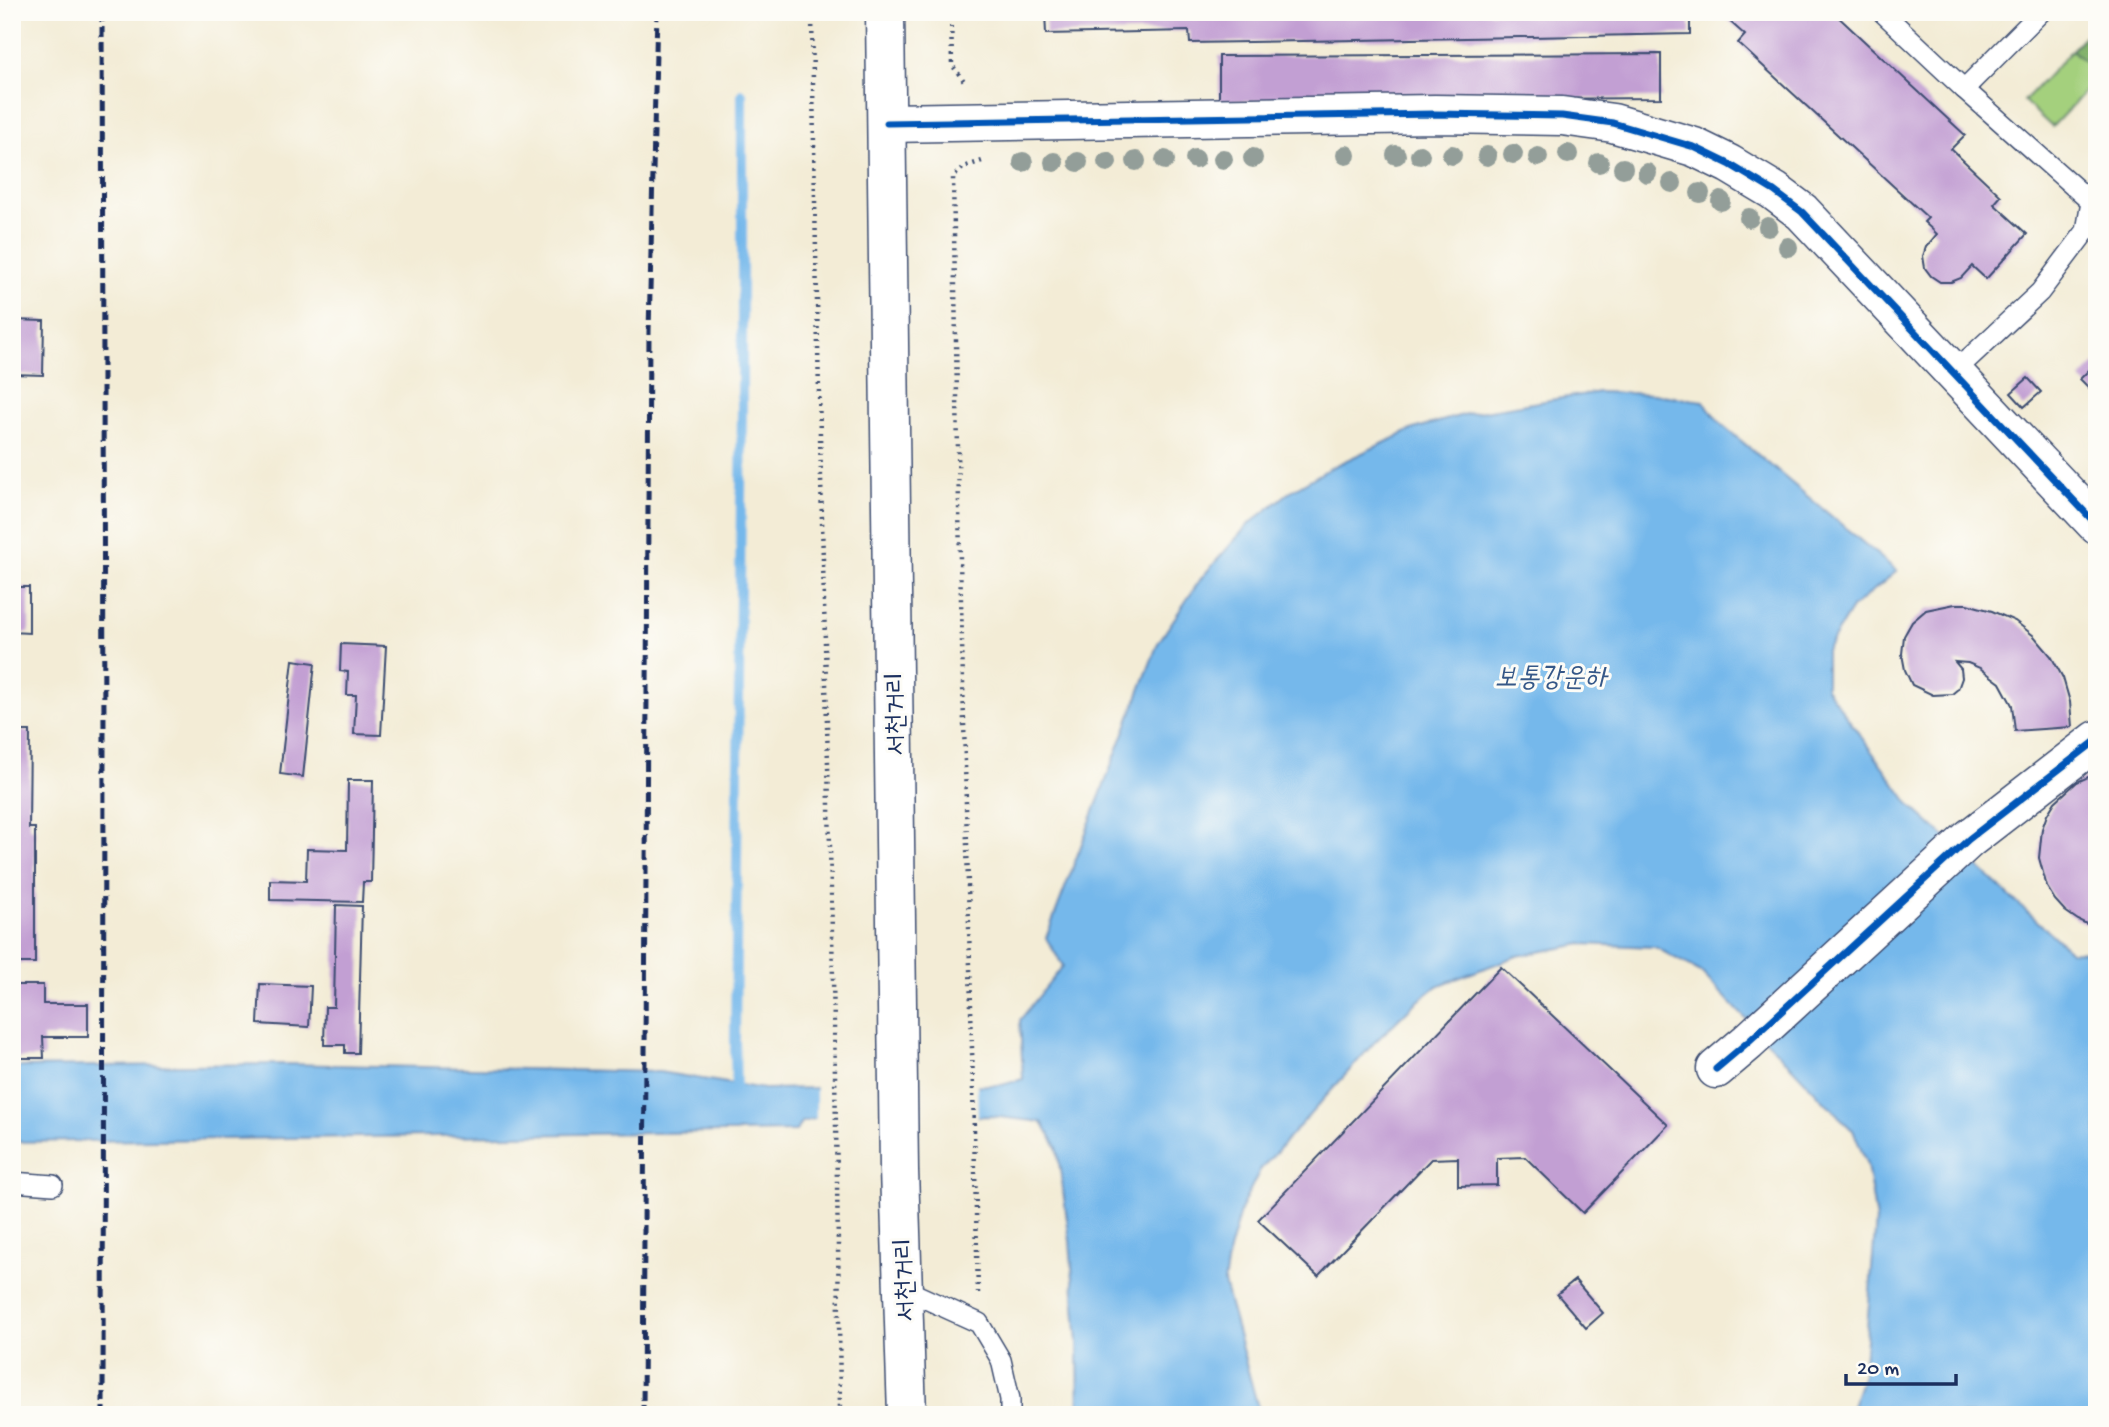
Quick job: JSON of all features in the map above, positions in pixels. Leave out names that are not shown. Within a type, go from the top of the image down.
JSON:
[{"type":"street","name":"서천거리","points":[[885,12],[899,1141],[907,1415]]},
{"type":"street","points":[[887,123],[1435,114],[1562,116],[1613,123],[1694,147],[1774,191],[1802,212],[2097,525]]},
{"type":"street","points":[[1716,1069],[1969,839],[2097,740]]},
{"type":"lane","points":[[1882,12],[2091,202],[2087,231],[2040,292],[1953,373]]},
{"type":"lane","points":[[1964,89],[2042,12]]},
{"type":"lane","points":[[12,1182],[53,1185]]},
{"type":"lane","points":[[904,1289],[979,1323],[1001,1360],[1010,1399],[1010,1415]]},
{"type":"path","points":[[812,12],[815,271],[836,1074],[840,1415]]},
{"type":"path","points":[[951,12],[952,65]]},
{"type":"path","points":[[979,1323],[953,177],[964,167],[986,160]]},
{"type":"green space","points":[[2085,35],[2097,46],[2097,73],[2072,50]]},
{"type":"green space","points":[[2072,50],[2097,73],[2097,79],[2052,127],[2024,101]]},
{"type":"water","name":"보통강운하","points":[[1599,392],[1654,394],[1703,401],[1721,424],[1897,571],[1852,608],[1826,650],[1826,688],[1911,806],[2070,951],[2097,952],[2097,1415],[1849,1415],[1863,1375],[1876,1220],[1867,1165],[1854,1132],[1701,972],[1655,947],[1582,944],[1517,956],[1437,986],[1373,1044],[1260,1170],[1241,1208],[1229,1251],[1224,1283],[1260,1415],[1079,1415],[1078,1344],[1070,1241],[1057,1147],[1042,1122],[991,1116],[814,1119],[801,1122],[796,1131],[12,1142],[12,1067],[285,1064],[659,1072],[764,1089],[1002,1085],[1023,1079],[1020,1020],[1063,966],[1046,938],[1158,643],[1202,577],[1248,525],[1291,491],[1334,466],[1414,429],[1466,414]]},
{"type":"pier","points":[[977,1082],[978,1120],[816,1123],[816,1086]]},
{"type":"building","points":[[1045,12],[1690,12],[1690,34],[1190,43],[1189,31],[1046,34]]},
{"type":"building","points":[[1719,12],[1833,12],[1965,135],[1951,149],[2001,196],[1994,204],[2027,234],[1986,279],[1972,266],[1961,278],[1951,282],[1940,282],[1931,276],[1925,268],[1923,256],[1926,247],[1937,234],[1924,222],[1928,218],[1738,43],[1745,35]]},
{"type":"building","points":[[1661,54],[1661,98],[1219,101],[1219,56]]},
{"type":"building","points":[[12,320],[44,321],[43,375],[12,374]]},
{"type":"building","points":[[2097,362],[2097,396],[2080,379]]},
{"type":"building","points":[[2028,378],[2041,392],[2024,407],[2011,393]]},
{"type":"building","points":[[12,587],[29,587],[29,633],[12,632]]},
{"type":"building","points":[[1967,604],[1992,611],[2015,621],[2034,636],[2051,656],[2063,678],[2070,702],[2072,727],[2015,731],[2012,705],[2000,683],[1980,668],[1968,663],[1955,662],[1961,669],[1962,678],[1958,689],[1952,694],[1933,695],[1912,685],[1902,654],[1904,636],[1912,622],[1926,610]]},
{"type":"building","points":[[341,644],[386,646],[381,735],[354,734],[356,695],[347,695],[348,672],[340,671]]},
{"type":"building","points":[[293,660],[315,663],[303,777],[280,774]]},
{"type":"building","points":[[12,731],[30,731],[29,828],[35,828],[35,963],[12,963]]},
{"type":"building","points":[[2097,773],[2097,929],[2078,920],[2055,900],[2047,887],[2039,858],[2042,829],[2055,802],[2077,782]]},
{"type":"building","points":[[348,780],[373,780],[371,882],[363,882],[362,902],[270,900],[270,880],[306,881],[307,849],[347,850]]},
{"type":"building","points":[[336,905],[362,906],[358,1053],[345,1053],[345,1045],[324,1045],[325,1007],[334,1007]]},
{"type":"building","points":[[1501,967],[1668,1125],[1583,1213],[1525,1157],[1497,1158],[1497,1185],[1458,1186],[1458,1158],[1431,1159],[1318,1276],[1258,1220]]},
{"type":"building","points":[[260,984],[311,986],[309,1027],[258,1024]]},
{"type":"building","points":[[12,985],[43,985],[43,1004],[88,1004],[88,1037],[43,1037],[44,1058],[12,1058]]},
{"type":"building","points":[[1575,1280],[1603,1313],[1586,1328],[1557,1294]]},
{"type":"waterway","points":[[736,1096],[742,94]]},
{"type":"railway","points":[[102,12],[103,1415]]},
{"type":"railway","points":[[643,1415],[649,331],[657,12]]},
{"type":"cycle path","points":[[887,123],[1435,114],[1562,116],[1613,123],[1694,147],[1774,191],[1802,212],[2097,525]]},
{"type":"cycle path","points":[[1716,1069],[1969,839],[2097,740]]}]
